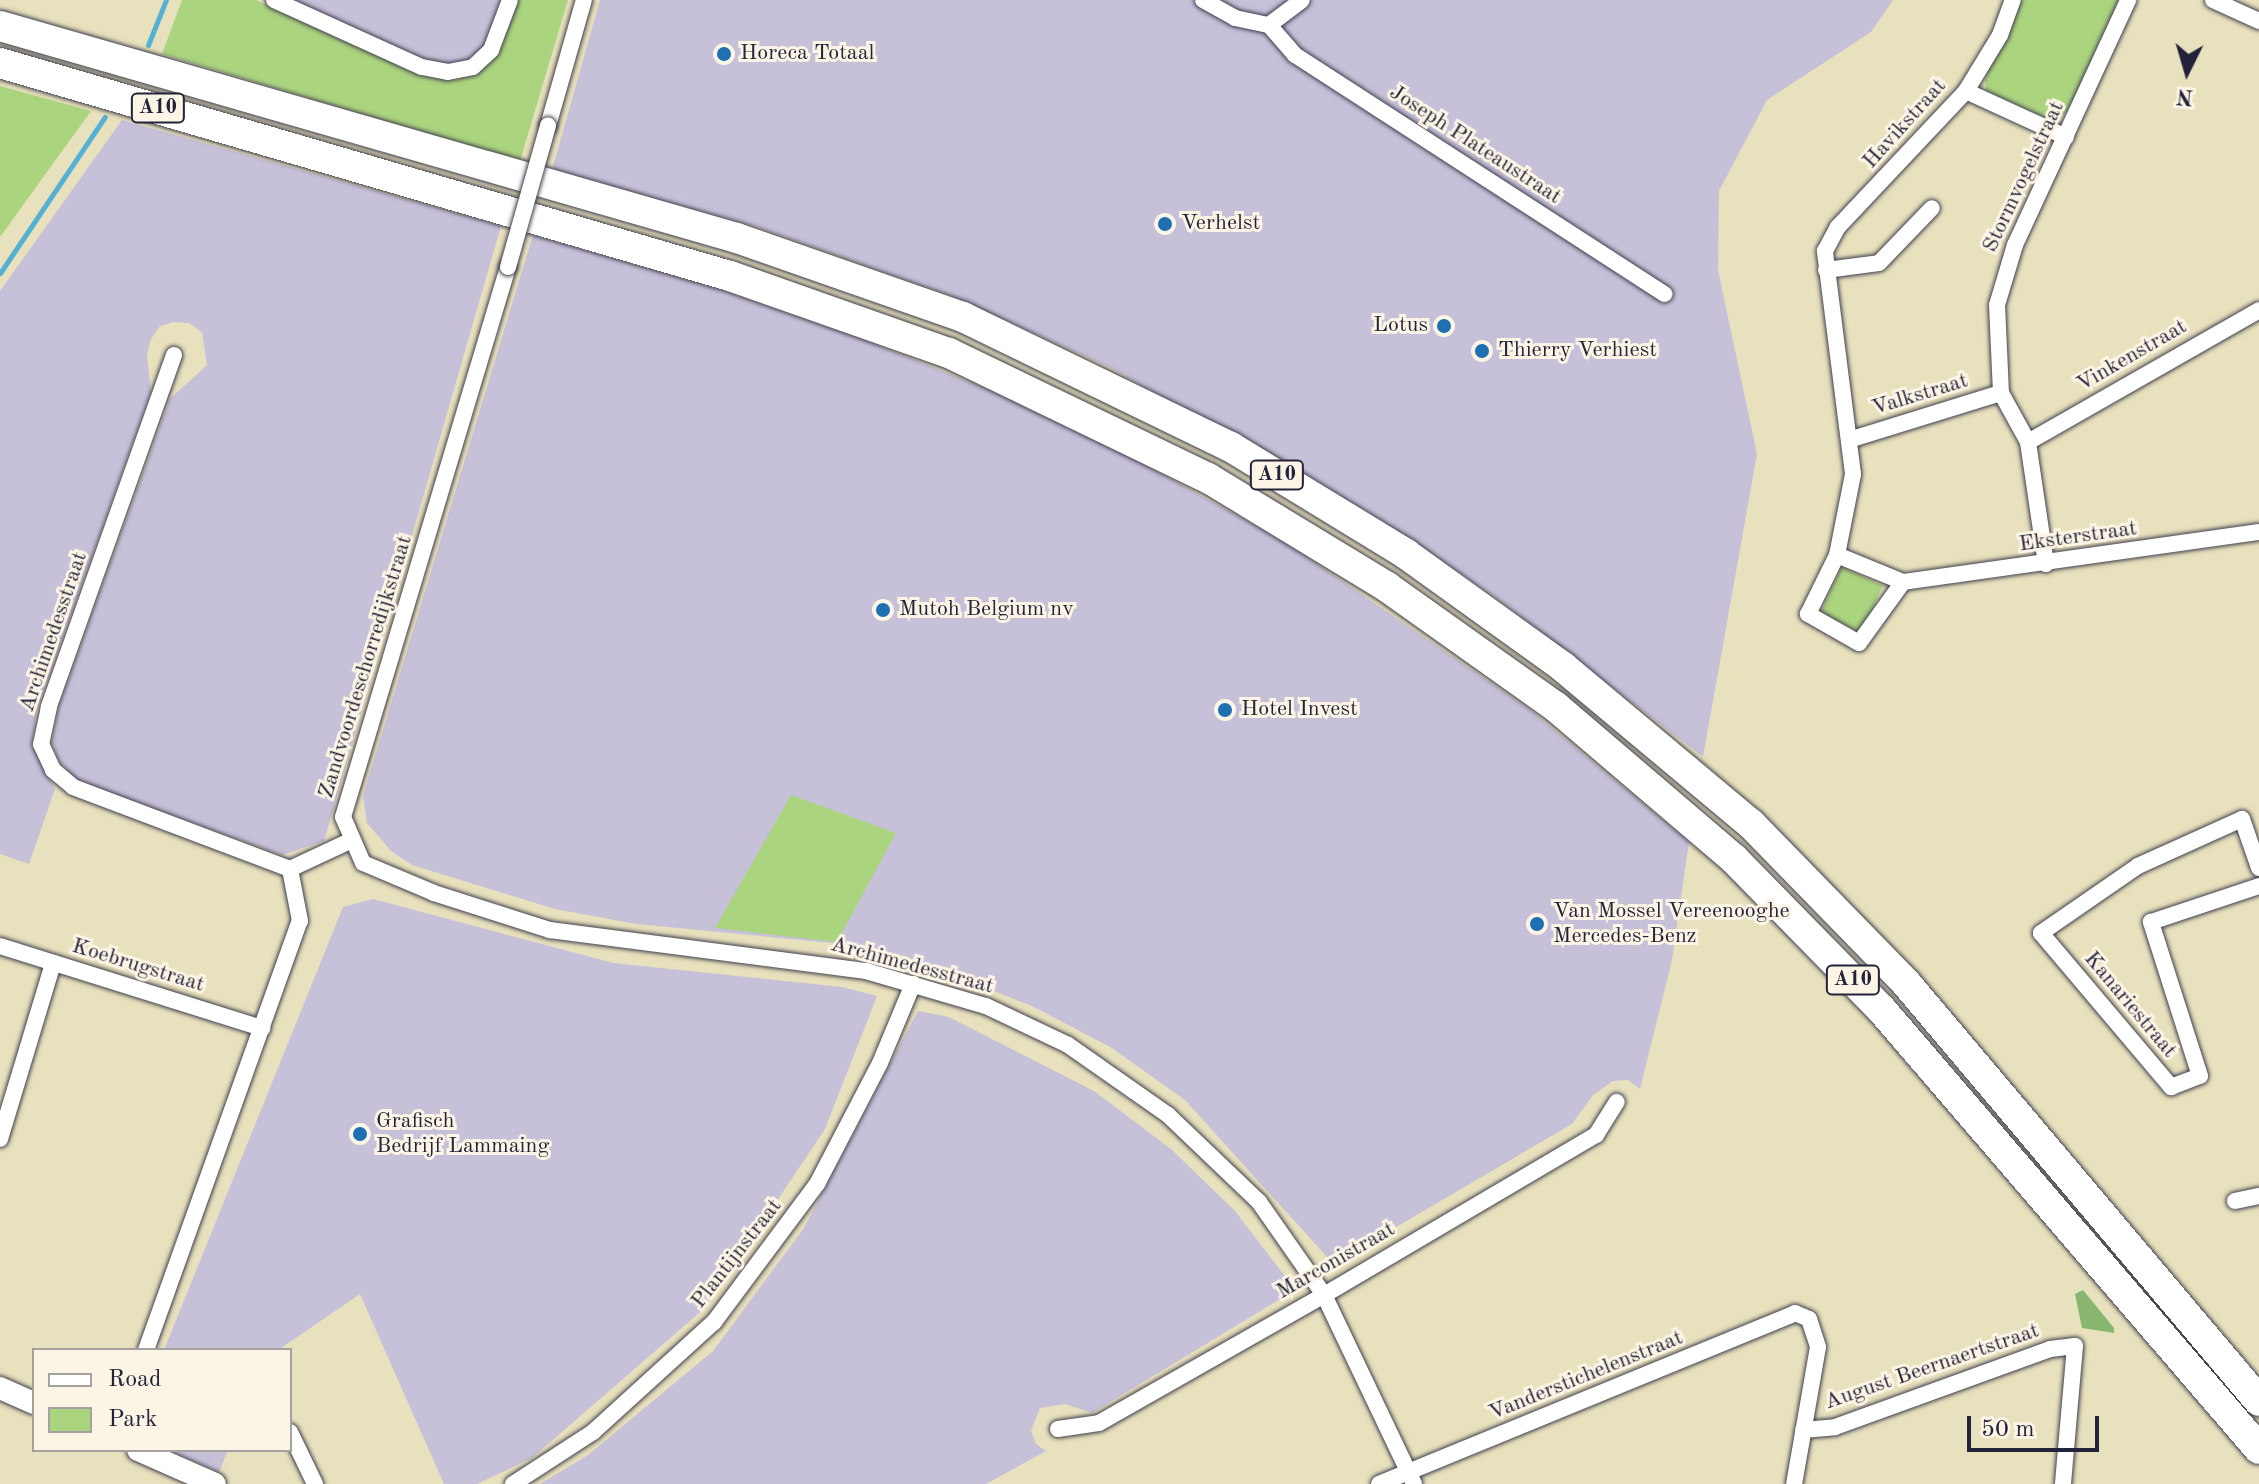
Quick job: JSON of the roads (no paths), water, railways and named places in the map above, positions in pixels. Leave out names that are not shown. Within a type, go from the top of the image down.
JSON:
[{"type":"highway","name":"A10","points":[[0,26],[752,243],[963,317],[1245,455],[1406,554],[1563,667],[1751,824],[1906,983],[2259,1401]]},
{"type":"highway","name":"A10","points":[[0,63],[730,276],[949,353],[1208,478],[1361,571],[1556,707],[1734,859],[1881,1009],[2259,1449]]},
{"type":"main road","points":[[0,1388],[32,1402]]},
{"type":"main road","points":[[143,1452],[215,1484]]},
{"type":"street","points":[[274,0],[422,67],[448,72],[473,67],[491,50],[510,0]]},
{"type":"street","name":"Zandvoordeschorredijkstraat","points":[[350,841],[343,817],[508,267],[584,0]]},
{"type":"street","points":[[1203,0],[1235,18],[1269,25],[1302,0]]},
{"type":"street","name":"Havikstraat","points":[[1837,555],[1850,502],[1852,439],[1825,251],[1838,227],[1966,91],[2000,35],[2013,0]]},
{"type":"street","name":"Stormvogelstraat","points":[[2046,564],[2028,442],[2001,393],[1996,328],[2006,264],[2128,0]]},
{"type":"street","points":[[2213,0],[2259,21]]},
{"type":"street","name":"Joseph Plateaustraat","points":[[1269,25],[1295,55],[1665,294]]},
{"type":"street","points":[[1966,91],[2066,137]]},
{"type":"street","points":[[1826,270],[1879,263],[1932,208]]},
{"type":"street","name":"Vinkenstraat","points":[[2028,442],[2259,310]]},
{"type":"street","name":"Archimedesstraat","points":[[174,355],[49,707],[41,744],[53,770],[73,787],[290,869]]},
{"type":"street","name":"Valkstraat","points":[[1852,439],[2001,393]]},
{"type":"street","name":"Eksterstraat","points":[[1837,555],[1903,582],[2259,532]]},
{"type":"street","points":[[1837,555],[1808,614],[1859,643],[1903,582]]},
{"type":"street","name":"Kanariestraat","points":[[2259,868],[2242,819],[2138,866],[2041,933],[2171,1087],[2200,1076],[2151,922],[2259,886]]},
{"type":"street","points":[[147,1348],[300,921],[290,869],[350,841]]},
{"type":"street","name":"Archimedesstraat","points":[[350,841],[363,863],[388,876],[550,930],[829,964],[986,1006],[1068,1045],[1168,1115],[1259,1202],[1324,1295],[1411,1478]]},
{"type":"street","name":"Koebrugstraat","points":[[0,946],[262,1028]]},
{"type":"street","points":[[0,1139],[53,963]]},
{"type":"street","name":"Plantijnstraat","points":[[513,1484],[593,1432],[714,1322],[817,1184],[880,1063],[913,984]]},
{"type":"street","name":"Marconistraat","points":[[1058,1429],[1099,1423],[1324,1295],[1596,1135],[1617,1102]]},
{"type":"street","points":[[2235,1201],[2259,1196]]},
{"type":"street","name":"Vanderstichelenstraat","points":[[1379,1484],[1411,1478],[1795,1313],[1809,1319],[1818,1347],[1803,1430]]},
{"type":"street","name":"August Beernaertstraat","points":[[1803,1430],[1835,1427],[2050,1349],[2075,1346],[2063,1484]]},
{"type":"street","points":[[1794,1484],[1803,1430]]},
{"type":"street","points":[[292,1436],[315,1484]]},
{"type":"waterway","points":[[148,45],[166,0]]},
{"type":"waterway","points":[[0,273],[105,117]]},
{"type":"place","name":"Horeca Totaal","points":[[724,54]]},
{"type":"place","name":"Verhelst","points":[[1165,224]]},
{"type":"place","name":"Lotus","points":[[1444,326]]},
{"type":"place","name":"Thierry Verhiest","points":[[1482,351]]},
{"type":"place","name":"Mutoh Belgium nv","points":[[883,610]]},
{"type":"place","name":"Hotel Invest","points":[[1225,710]]},
{"type":"place","name":"Van Mossel Vereenooghe Mercedes-Benz","points":[[1537,924]]},
{"type":"place","name":"Grafisch Bedrijf Lammaing","points":[[360,1134]]}]
